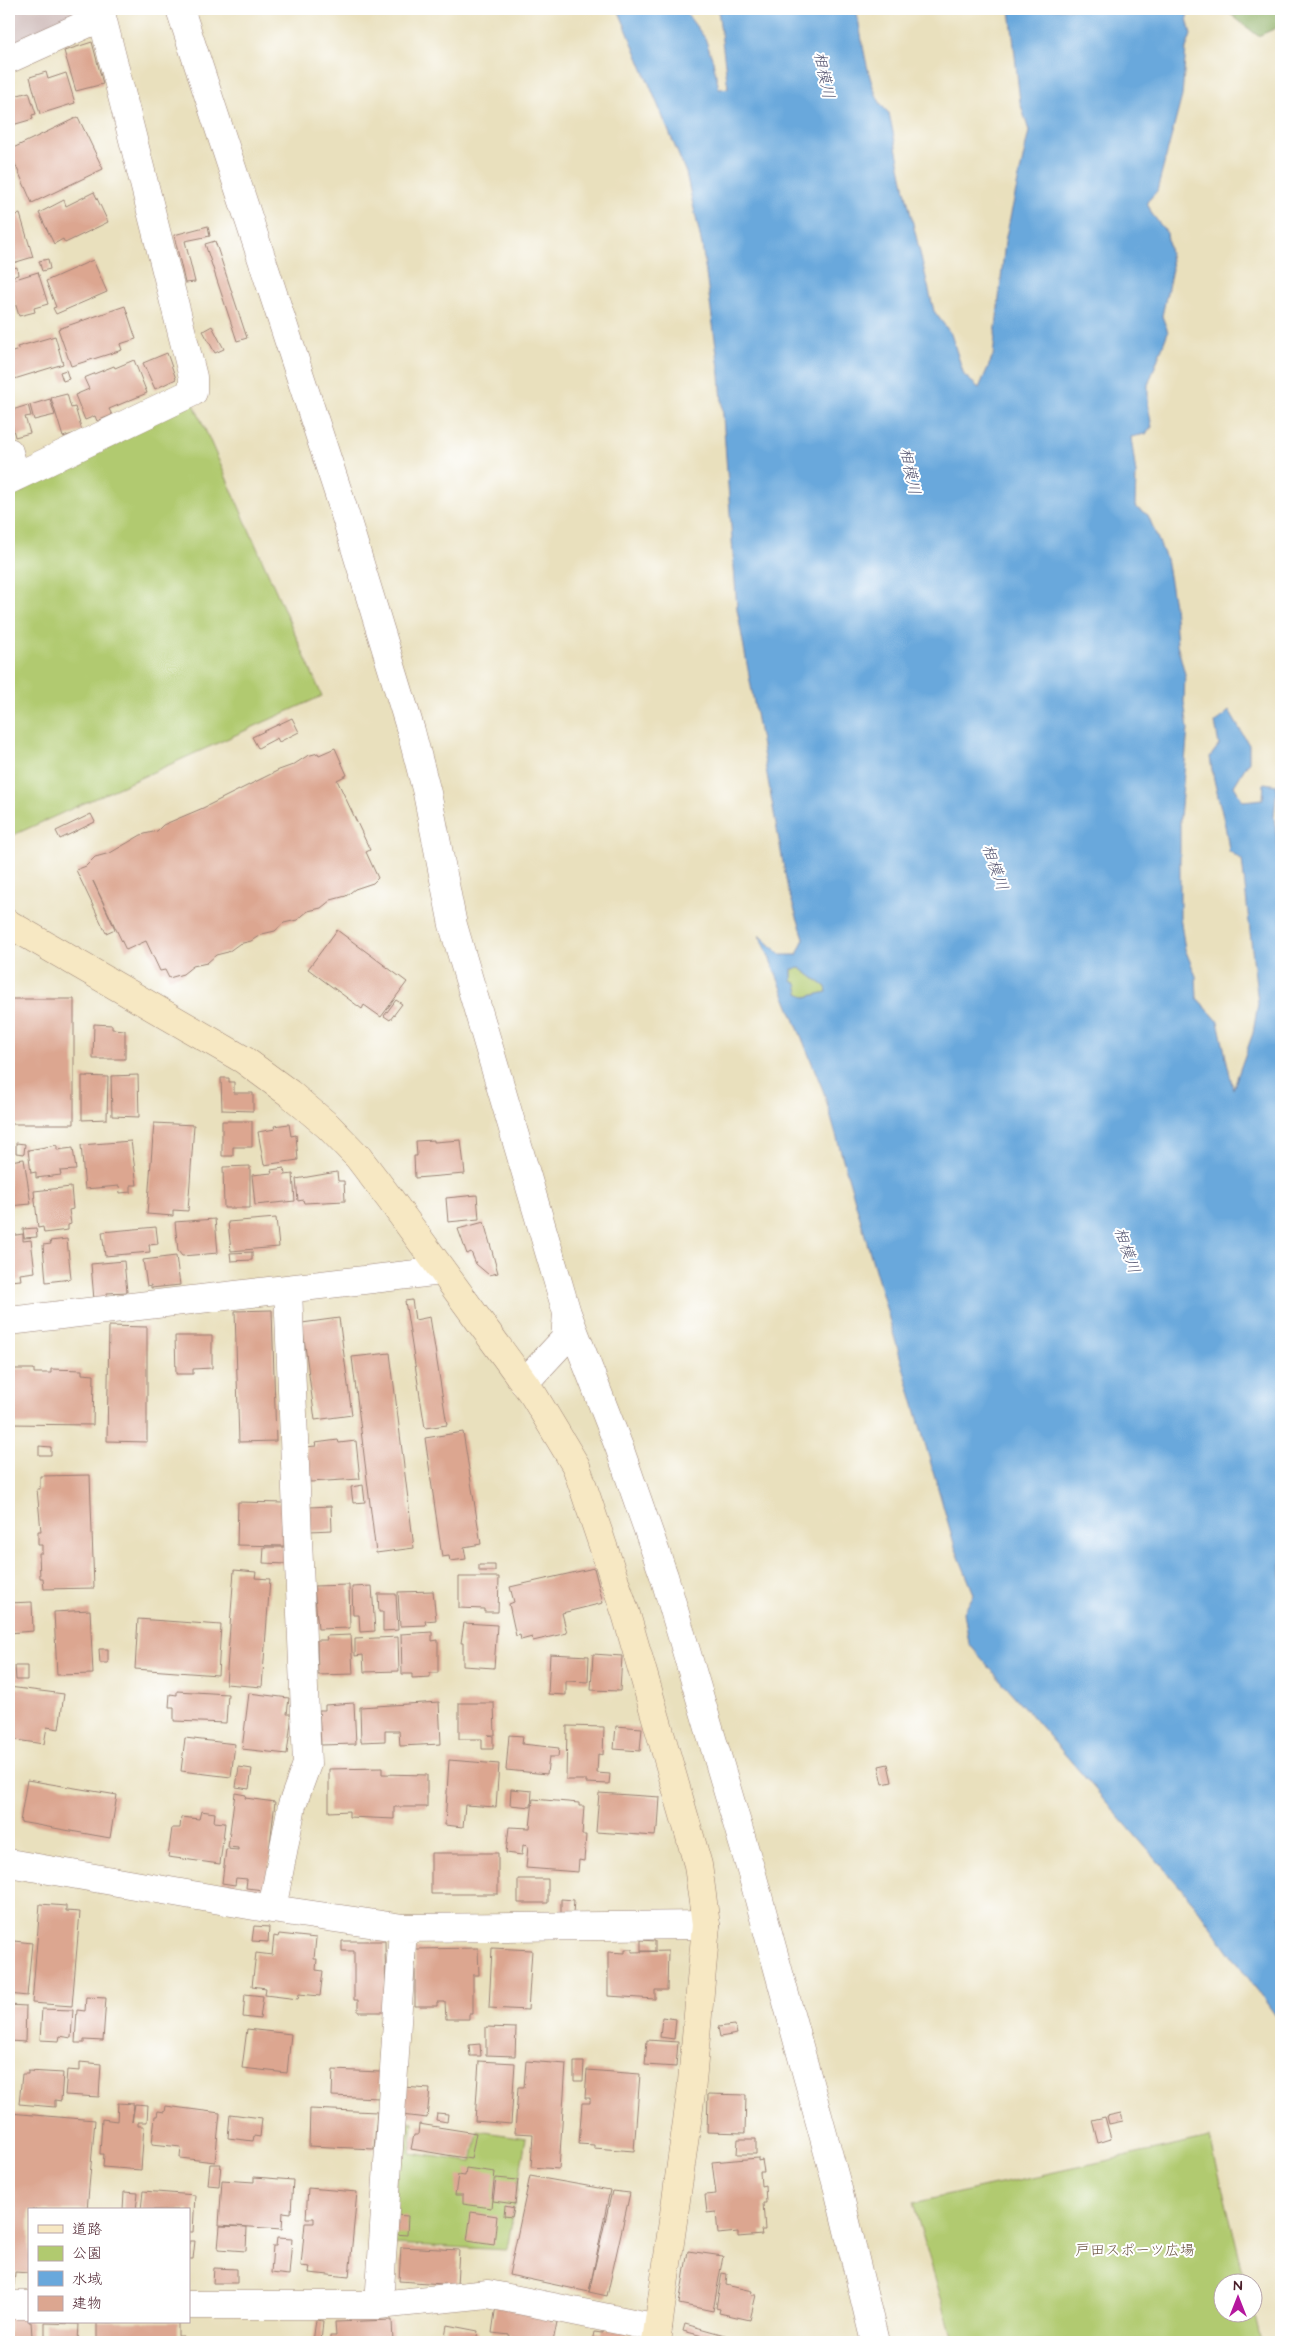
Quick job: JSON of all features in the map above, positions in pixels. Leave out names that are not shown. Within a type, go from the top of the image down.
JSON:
[{"type":"street","points":[[180,9],[338,495],[411,731],[427,793],[453,926],[567,1313],[619,1447],[664,1576],[754,1884],[838,2189],[875,2342]]},
{"type":"street","points":[[9,59],[102,17],[193,377],[193,392],[11,470]]},
{"type":"street","points":[[9,924],[244,1060],[289,1092],[358,1157],[534,1396],[576,1466],[626,1614],[698,1865],[706,1925],[691,2093],[657,2335],[488,2294],[379,2305],[190,2305]]},
{"type":"street","points":[[9,1321],[442,1271]]},
{"type":"street","points":[[272,1909],[292,1805],[307,1764],[288,1289]]},
{"type":"street","points":[[524,1382],[565,1340],[567,1313]]},
{"type":"street","points":[[9,1863],[272,1909],[403,1928],[706,1925]]},
{"type":"street","points":[[379,2305],[403,1928]]},
{"type":"street","points":[[9,2305],[28,2305]]},
{"type":"shaded area","points":[[9,9],[93,9],[9,47]]},
{"type":"green space","points":[[1224,9],[1281,9],[1281,26],[1258,36]]},
{"type":"green space","points":[[190,395],[322,696],[9,837],[9,484]]},
{"type":"green space","points":[[800,968],[826,987],[827,992],[806,997],[799,993],[797,984],[792,981],[792,969]]},
{"type":"green space","points":[[400,2120],[413,2122],[410,2153],[472,2162],[478,2131],[526,2138],[507,2250],[391,2244]]},
{"type":"green space","name":"戸田スポーツ広場","points":[[1210,2138],[1244,2274],[1212,2274],[1212,2324],[1257,2324],[1261,2342],[954,2342],[913,2203]]},
{"type":"water","name":"相模川","points":[[618,9],[683,9],[705,38],[713,61],[719,89],[728,88],[718,9],[856,9],[871,80],[882,105],[889,113],[934,311],[951,334],[964,375],[979,388],[993,356],[1005,241],[1029,131],[1020,102],[1010,9],[1188,9],[1187,18],[1191,35],[1186,48],[1182,96],[1157,191],[1147,202],[1152,214],[1167,233],[1172,269],[1162,316],[1168,332],[1148,385],[1148,406],[1152,427],[1146,434],[1131,437],[1136,474],[1135,507],[1148,515],[1166,559],[1174,605],[1177,644],[1185,674],[1184,702],[1188,729],[1180,817],[1180,917],[1185,949],[1196,976],[1197,998],[1218,1021],[1233,1089],[1253,1033],[1258,1003],[1242,860],[1229,851],[1210,757],[1219,745],[1215,723],[1229,711],[1249,745],[1249,761],[1234,786],[1243,801],[1263,799],[1264,783],[1277,785],[1274,817],[1281,872],[1281,2023],[1194,1903],[969,1644],[964,1612],[974,1594],[955,1547],[823,1090],[760,935],[781,955],[797,955],[804,938],[788,890],[737,609],[720,375],[702,245],[686,173]],"holes":[[[800,968],[826,987],[827,992],[806,997],[799,993],[797,984],[792,981],[792,969]]]},
{"type":"building","points":[[92,42],[103,84],[76,91],[64,51]]},
{"type":"building","points":[[46,72],[48,79],[66,73],[75,103],[40,114],[30,77]]},
{"type":"building","points":[[9,91],[11,97],[29,92],[36,114],[32,115],[33,119],[9,126]]},
{"type":"building","points":[[78,117],[103,169],[32,203],[9,150]]},
{"type":"building","points":[[94,192],[108,222],[65,243],[63,239],[54,244],[39,213],[64,200],[66,206]]},
{"type":"building","points":[[20,214],[33,257],[13,263],[13,259],[9,260],[9,217]]},
{"type":"building","points":[[208,226],[210,236],[185,241],[195,282],[185,283],[174,235]]},
{"type":"building","points":[[215,241],[247,338],[237,341],[205,244]]},
{"type":"building","points":[[48,259],[50,269],[42,271],[39,261]]},
{"type":"building","points":[[93,260],[107,292],[56,314],[53,308],[56,307],[46,281]]},
{"type":"building","points":[[17,267],[18,275],[9,277],[9,269]]},
{"type":"building","points":[[38,272],[48,304],[34,308],[35,312],[19,316],[14,299],[9,301],[9,281]]},
{"type":"building","points":[[125,306],[136,339],[120,344],[122,350],[71,366],[58,329]]},
{"type":"building","points":[[212,326],[224,349],[215,353],[203,331]]},
{"type":"building","points":[[55,336],[63,364],[11,380],[9,353],[19,350],[17,347]]},
{"type":"building","points":[[167,353],[176,379],[155,389],[143,363]]},
{"type":"building","points":[[134,360],[147,393],[109,409],[112,415],[97,421],[95,416],[85,420],[75,395],[89,389],[84,378]]},
{"type":"building","points":[[66,370],[69,379],[63,381],[60,372]]},
{"type":"building","points":[[67,394],[71,408],[75,407],[82,431],[63,437],[51,398]]},
{"type":"building","points":[[50,399],[55,415],[34,420],[30,405]]},
{"type":"building","points":[[28,405],[31,416],[25,417],[30,433],[15,437],[9,411]]},
{"type":"building","points":[[292,718],[299,732],[279,742],[277,738],[258,748],[252,737]]},
{"type":"building","points":[[335,748],[347,775],[337,780],[370,850],[366,852],[378,878],[373,883],[355,889],[346,896],[331,900],[321,908],[308,911],[297,920],[284,923],[275,931],[262,934],[251,941],[239,944],[228,952],[216,955],[207,963],[193,966],[183,974],[169,978],[165,970],[160,971],[146,941],[126,950],[93,881],[115,929],[106,933],[76,870],[86,866],[95,857],[110,853],[141,835],[157,831],[163,825],[293,765],[307,756],[318,753],[319,755]]},
{"type":"building","points":[[91,814],[95,822],[60,839],[56,831]]},
{"type":"building","points":[[337,930],[407,982],[381,1017],[364,1005],[362,1009],[308,969]]},
{"type":"building","points":[[9,999],[74,999],[74,1124],[9,1124]]},
{"type":"building","points":[[396,1000],[402,1004],[390,1020],[384,1016]]},
{"type":"building","points":[[94,1024],[112,1025],[112,1029],[125,1030],[125,1059],[93,1059]]},
{"type":"building","points":[[138,1075],[139,1117],[112,1116],[111,1076]]},
{"type":"building","points":[[82,1076],[108,1077],[107,1119],[82,1120]]},
{"type":"building","points":[[221,1078],[229,1078],[229,1082],[234,1082],[234,1093],[253,1093],[253,1111],[222,1110]]},
{"type":"building","points":[[222,1121],[252,1121],[252,1147],[233,1147],[233,1156],[222,1156]]},
{"type":"building","points":[[154,1123],[194,1125],[188,1211],[173,1210],[173,1216],[147,1214]]},
{"type":"building","points":[[289,1124],[291,1136],[296,1135],[298,1160],[264,1165],[258,1132],[275,1129],[274,1126]]},
{"type":"building","points":[[434,1140],[434,1142],[461,1140],[465,1174],[415,1178],[414,1156],[417,1156],[416,1141]]},
{"type":"building","points":[[131,1141],[137,1185],[131,1185],[131,1192],[120,1193],[119,1186],[85,1189],[81,1145]]},
{"type":"building","points":[[16,1143],[25,1144],[24,1154],[16,1153]]},
{"type":"building","points":[[57,1145],[57,1150],[73,1148],[76,1170],[60,1171],[61,1175],[36,1178],[36,1172],[31,1173],[28,1150]]},
{"type":"building","points":[[24,1159],[31,1204],[9,1206],[9,1161]]},
{"type":"building","points":[[250,1166],[250,1208],[224,1208],[223,1167]]},
{"type":"building","points":[[284,1168],[285,1175],[293,1174],[295,1201],[255,1205],[252,1175],[272,1173],[271,1170]]},
{"type":"building","points":[[337,1172],[338,1181],[344,1181],[345,1201],[304,1203],[303,1200],[298,1201],[296,1179]]},
{"type":"building","points":[[71,1187],[73,1209],[69,1210],[71,1224],[68,1225],[68,1230],[44,1233],[43,1227],[38,1228],[34,1191]]},
{"type":"building","points":[[477,1195],[479,1219],[448,1222],[446,1198]]},
{"type":"building","points":[[276,1218],[279,1247],[231,1251],[228,1222]]},
{"type":"building","points":[[215,1219],[218,1253],[182,1256],[178,1251],[175,1222]]},
{"type":"building","points":[[484,1222],[498,1273],[489,1275],[476,1264],[471,1252],[467,1254],[458,1229]]},
{"type":"building","points":[[156,1227],[158,1244],[149,1245],[150,1252],[105,1256],[102,1232]]},
{"type":"building","points":[[36,1228],[37,1237],[24,1238],[23,1229]]},
{"type":"building","points":[[23,1234],[23,1241],[31,1240],[35,1272],[20,1274],[21,1280],[9,1281],[9,1236]]},
{"type":"building","points":[[67,1239],[71,1279],[46,1282],[43,1245],[51,1244],[50,1241]]},
{"type":"building","points":[[252,1252],[252,1260],[231,1261],[230,1253]]},
{"type":"building","points":[[176,1256],[180,1285],[151,1288],[151,1285],[147,1286],[143,1260]]},
{"type":"building","points":[[124,1261],[127,1292],[107,1293],[107,1298],[94,1300],[91,1264]]},
{"type":"building","points":[[412,1300],[415,1320],[430,1317],[447,1425],[425,1428],[405,1301]]},
{"type":"building","points":[[272,1310],[276,1441],[239,1442],[235,1311]]},
{"type":"building","points":[[339,1318],[352,1415],[315,1420],[302,1323]]},
{"type":"building","points":[[109,1326],[147,1327],[147,1442],[107,1441]]},
{"type":"building","points":[[175,1336],[212,1336],[212,1368],[193,1369],[193,1374],[176,1374]]},
{"type":"building","points":[[390,1353],[414,1548],[376,1553],[352,1357]]},
{"type":"building","points":[[9,1369],[34,1369],[34,1373],[51,1373],[51,1369],[82,1370],[82,1374],[94,1375],[93,1425],[9,1424]]},
{"type":"building","points":[[463,1432],[481,1544],[464,1547],[466,1559],[450,1561],[449,1556],[442,1557],[425,1438]]},
{"type":"building","points":[[338,1440],[339,1443],[356,1441],[360,1479],[310,1482],[306,1447],[316,1446],[315,1443]]},
{"type":"building","points":[[39,1446],[51,1447],[51,1455],[39,1455]]},
{"type":"building","points":[[90,1475],[94,1588],[44,1589],[43,1578],[40,1578],[39,1553],[42,1553],[42,1545],[38,1545],[38,1531],[41,1531],[37,1489],[40,1489],[40,1476]]},
{"type":"building","points":[[363,1485],[365,1502],[353,1503],[351,1487]]},
{"type":"building","points":[[238,1502],[285,1503],[284,1546],[237,1545]]},
{"type":"building","points":[[331,1506],[332,1530],[310,1531],[310,1507]]},
{"type":"building","points":[[264,1547],[287,1547],[287,1564],[263,1563]]},
{"type":"building","points":[[479,1565],[495,1565],[495,1571],[479,1571]]},
{"type":"building","points":[[594,1568],[603,1603],[562,1613],[567,1633],[533,1641],[532,1637],[521,1640],[520,1635],[516,1636],[509,1604],[514,1602],[510,1587]]},
{"type":"building","points":[[234,1570],[256,1572],[255,1578],[270,1579],[262,1687],[226,1684]]},
{"type":"building","points":[[459,1577],[499,1577],[498,1612],[484,1612],[484,1609],[459,1608]]},
{"type":"building","points":[[349,1585],[350,1628],[318,1629],[314,1586]]},
{"type":"building","points":[[372,1586],[375,1631],[360,1632],[359,1615],[353,1615],[352,1587]]},
{"type":"building","points":[[433,1591],[436,1620],[425,1621],[426,1625],[400,1626],[398,1592]]},
{"type":"building","points":[[378,1594],[396,1594],[398,1630],[383,1631],[383,1612],[379,1612]]},
{"type":"building","points":[[32,1602],[33,1631],[9,1633],[9,1603]]},
{"type":"building","points":[[90,1610],[93,1674],[57,1675],[54,1612]]},
{"type":"building","points":[[138,1619],[221,1625],[218,1675],[135,1669]]},
{"type":"building","points":[[464,1623],[497,1625],[494,1668],[463,1666],[463,1643],[461,1643]]},
{"type":"building","points":[[432,1632],[432,1641],[438,1640],[438,1673],[430,1673],[430,1677],[412,1678],[412,1674],[402,1674],[401,1634]]},
{"type":"building","points":[[351,1635],[353,1674],[318,1675],[317,1640],[327,1640],[326,1636]]},
{"type":"building","points":[[398,1637],[399,1671],[364,1672],[363,1655],[355,1656],[355,1639]]},
{"type":"building","points":[[99,1649],[108,1649],[108,1663],[100,1663]]},
{"type":"building","points":[[550,1654],[589,1656],[588,1682],[566,1681],[566,1695],[548,1694]]},
{"type":"building","points":[[593,1654],[622,1656],[620,1691],[591,1690]]},
{"type":"building","points":[[15,1666],[27,1666],[27,1680],[16,1680]]},
{"type":"building","points":[[9,1687],[64,1694],[59,1729],[47,1727],[44,1744],[9,1739],[12,1720],[9,1720]]},
{"type":"building","points":[[177,1691],[228,1694],[226,1723],[174,1721],[174,1707],[169,1707],[170,1694],[177,1695]]},
{"type":"building","points":[[249,1693],[289,1698],[287,1714],[292,1714],[287,1754],[242,1749]]},
{"type":"building","points":[[439,1702],[441,1744],[400,1746],[399,1731],[385,1731],[385,1741],[361,1742],[360,1707]]},
{"type":"building","points":[[354,1703],[356,1744],[321,1745],[319,1710],[325,1710],[325,1705]]},
{"type":"building","points":[[459,1703],[494,1703],[495,1735],[488,1735],[493,1736],[493,1749],[482,1749],[482,1739],[459,1739]]},
{"type":"building","points":[[567,1726],[604,1727],[603,1755],[598,1754],[597,1773],[610,1774],[609,1784],[586,1783],[586,1780],[566,1780]]},
{"type":"building","points":[[616,1726],[642,1728],[640,1751],[614,1749]]},
{"type":"building","points":[[509,1735],[523,1736],[522,1744],[559,1748],[558,1757],[549,1757],[547,1774],[506,1770]]},
{"type":"building","points":[[185,1738],[235,1744],[231,1777],[181,1771]]},
{"type":"building","points":[[449,1760],[499,1764],[496,1807],[465,1805],[463,1827],[445,1825]]},
{"type":"building","points":[[888,1764],[892,1782],[883,1784],[879,1766]]},
{"type":"building","points":[[239,1767],[252,1769],[249,1789],[236,1787]]},
{"type":"building","points":[[382,1768],[382,1774],[427,1775],[427,1807],[394,1807],[394,1819],[349,1817],[349,1811],[329,1812],[329,1769]]},
{"type":"building","points":[[27,1780],[117,1795],[110,1838],[20,1822]]},
{"type":"building","points":[[511,1789],[532,1791],[531,1807],[510,1805]]},
{"type":"building","points":[[235,1793],[246,1795],[245,1798],[275,1802],[269,1852],[272,1852],[264,1890],[246,1888],[247,1879],[236,1878],[235,1885],[222,1883],[226,1849],[238,1850],[238,1848],[228,1847]]},
{"type":"building","points":[[599,1793],[660,1797],[658,1828],[656,1828],[655,1836],[596,1832]]},
{"type":"building","points":[[533,1799],[579,1803],[579,1806],[584,1806],[582,1835],[586,1835],[584,1861],[579,1860],[578,1872],[526,1868],[528,1846],[523,1845],[522,1855],[506,1853],[509,1827],[530,1828]]},
{"type":"building","points":[[201,1811],[215,1813],[214,1822],[225,1823],[220,1864],[168,1857],[172,1828],[180,1828],[181,1817],[199,1819]]},
{"type":"building","points":[[431,1853],[498,1853],[498,1894],[431,1894]]},
{"type":"building","points":[[518,1879],[548,1879],[548,1903],[518,1903]]},
{"type":"building","points":[[561,1899],[574,1900],[573,1914],[561,1914]]},
{"type":"building","points":[[40,1904],[66,1906],[66,1911],[80,1912],[72,2006],[32,2003]]},
{"type":"building","points":[[254,1926],[269,1927],[268,1942],[252,1941]]},
{"type":"building","points":[[279,1934],[316,1938],[314,1959],[317,1959],[316,1970],[323,1971],[320,1996],[299,1994],[298,1999],[265,1995],[266,1988],[252,1986],[256,1953],[272,1955],[274,1936],[278,1937]]},
{"type":"building","points":[[641,1940],[655,1941],[655,1951],[641,1951]]},
{"type":"building","points":[[14,1941],[32,1943],[27,1996],[9,1994],[9,1947],[13,1947]]},
{"type":"building","points":[[342,1941],[385,1941],[386,2012],[358,2012],[358,2000],[354,2000],[354,1951],[342,1951]]},
{"type":"building","points":[[478,1948],[479,1975],[473,1975],[473,2014],[469,2014],[469,2019],[446,2019],[445,2002],[437,2002],[437,2006],[415,2006],[415,1949]]},
{"type":"building","points":[[492,1948],[532,1950],[528,2010],[489,2008]]},
{"type":"building","points":[[625,1949],[632,1949],[632,1952],[668,1951],[667,1990],[655,1990],[655,1999],[608,1996],[608,1952],[625,1953]]},
{"type":"building","points":[[245,1994],[263,1996],[260,2019],[243,2017]]},
{"type":"building","points":[[86,1997],[106,1998],[103,2041],[84,2040],[84,2043],[75,2043],[77,2010],[85,2011]]},
{"type":"building","points":[[9,2005],[26,2006],[25,2042],[9,2041]]},
{"type":"building","points":[[42,2009],[73,2010],[71,2038],[60,2036],[59,2041],[40,2040]]},
{"type":"building","points":[[662,2017],[676,2019],[674,2039],[660,2037]]},
{"type":"building","points":[[735,2025],[737,2034],[720,2037],[718,2027]]},
{"type":"building","points":[[486,2027],[516,2028],[515,2056],[486,2055]]},
{"type":"building","points":[[247,2029],[291,2034],[287,2073],[242,2068]]},
{"type":"building","points":[[647,2040],[678,2042],[676,2067],[645,2065]]},
{"type":"building","points":[[480,2044],[481,2056],[470,2056],[469,2045]]},
{"type":"building","points":[[479,2061],[515,2063],[511,2124],[475,2121]]},
{"type":"building","points":[[526,2061],[566,2064],[559,2169],[531,2167],[533,2134],[515,2133],[518,2087],[524,2087]]},
{"type":"building","points":[[80,2062],[101,2064],[99,2097],[65,2095],[67,2070],[80,2071]]},
{"type":"building","points":[[574,2062],[584,2062],[583,2081],[574,2081]]},
{"type":"building","points":[[333,2070],[380,2072],[379,2098],[332,2096]]},
{"type":"building","points":[[587,2070],[640,2074],[634,2151],[594,2148],[594,2145],[579,2144],[582,2103],[590,2103],[590,2098],[585,2098]]},
{"type":"building","points":[[28,2071],[63,2073],[61,2101],[55,2100],[55,2107],[19,2104],[22,2074],[28,2074]]},
{"type":"building","points":[[403,2087],[430,2089],[427,2118],[401,2115]]},
{"type":"building","points":[[708,2094],[746,2095],[745,2133],[707,2132]]},
{"type":"building","points":[[118,2103],[134,2104],[132,2122],[135,2104],[148,2105],[147,2122],[138,2122],[138,2126],[144,2126],[141,2170],[103,2167],[104,2154],[100,2154],[102,2119],[117,2121]]},
{"type":"building","points":[[166,2106],[220,2113],[215,2162],[180,2158],[181,2147],[152,2144],[155,2116],[157,2116],[158,2111],[165,2112]]},
{"type":"building","points":[[310,2109],[377,2112],[374,2149],[309,2146]]},
{"type":"building","points":[[9,2113],[95,2120],[87,2208],[28,2208],[28,2273],[15,2272],[14,2285],[9,2284]]},
{"type":"building","points":[[437,2113],[448,2114],[447,2122],[436,2120]]},
{"type":"building","points":[[1121,2113],[1123,2121],[1109,2124],[1107,2116]]},
{"type":"building","points":[[230,2114],[262,2118],[260,2137],[254,2136],[253,2141],[228,2138]]},
{"type":"building","points":[[1105,2117],[1111,2139],[1098,2143],[1092,2120]]},
{"type":"building","points":[[419,2124],[476,2133],[471,2159],[411,2149],[414,2135],[418,2135]]},
{"type":"building","points":[[738,2139],[756,2139],[756,2154],[737,2154]]},
{"type":"building","points":[[758,2158],[758,2161],[762,2160],[764,2172],[760,2172],[761,2186],[765,2185],[766,2203],[763,2203],[765,2230],[761,2230],[762,2235],[738,2237],[738,2232],[718,2234],[716,2212],[707,2213],[705,2195],[716,2194],[712,2162]]},
{"type":"building","points":[[210,2164],[221,2164],[219,2186],[208,2185]]},
{"type":"building","points":[[466,2168],[495,2172],[491,2208],[463,2204],[463,2195],[455,2195],[458,2175],[465,2176]]},
{"type":"building","points":[[530,2176],[610,2190],[589,2292],[509,2275]]},
{"type":"building","points":[[254,2177],[293,2180],[291,2213],[283,2212],[282,2229],[219,2225],[222,2180],[254,2182]]},
{"type":"building","points":[[496,2178],[518,2180],[515,2204],[493,2201]]},
{"type":"building","points":[[308,2188],[357,2192],[349,2277],[309,2273],[310,2267],[301,2266],[305,2223],[314,2223],[314,2218],[306,2218]]},
{"type":"building","points":[[143,2191],[195,2195],[193,2232],[190,2232],[190,2208],[141,2208]]},
{"type":"building","points":[[612,2191],[630,2193],[607,2296],[589,2292]]},
{"type":"building","points":[[124,2192],[138,2193],[136,2208],[123,2208]]},
{"type":"building","points":[[505,2206],[514,2208],[512,2217],[504,2216]]},
{"type":"building","points":[[471,2212],[497,2216],[494,2245],[467,2241]]},
{"type":"building","points":[[395,2215],[408,2216],[407,2235],[394,2234]]},
{"type":"building","points":[[220,2226],[247,2227],[246,2251],[218,2249]]},
{"type":"building","points":[[277,2238],[292,2239],[289,2275],[271,2273],[273,2246],[276,2246]]},
{"type":"building","points":[[190,2241],[195,2241],[193,2259],[190,2259]]},
{"type":"building","points":[[401,2247],[459,2250],[457,2285],[399,2281]]},
{"type":"building","points":[[688,2251],[723,2256],[713,2311],[679,2304]]},
{"type":"building","points":[[214,2268],[237,2269],[237,2283],[213,2283]]},
{"type":"building","points":[[722,2273],[727,2274],[726,2285],[752,2291],[751,2295],[756,2295],[750,2320],[719,2313],[720,2309],[716,2308]]},
{"type":"building","points":[[496,2305],[552,2317],[551,2321],[557,2322],[553,2342],[509,2342],[510,2335],[492,2333]]},
{"type":"building","points":[[9,2314],[28,2317],[28,2324],[31,2324],[32,2336],[9,2339]]},
{"type":"building","points":[[316,2320],[323,2321],[321,2342],[313,2342]]},
{"type":"building","points":[[392,2320],[393,2342],[330,2342],[330,2336],[336,2336],[335,2322]]},
{"type":"building","points":[[45,2324],[79,2324],[78,2342],[45,2342]]},
{"type":"building","points":[[97,2324],[178,2324],[178,2336],[183,2336],[183,2342],[97,2342]]},
{"type":"building","points":[[685,2324],[739,2339],[738,2342],[727,2342],[683,2331]]},
{"type":"building","points":[[447,2325],[478,2331],[476,2342],[444,2342]]},
{"type":"building","points":[[603,2328],[638,2336],[637,2342],[592,2342],[594,2332],[602,2333]]}]
